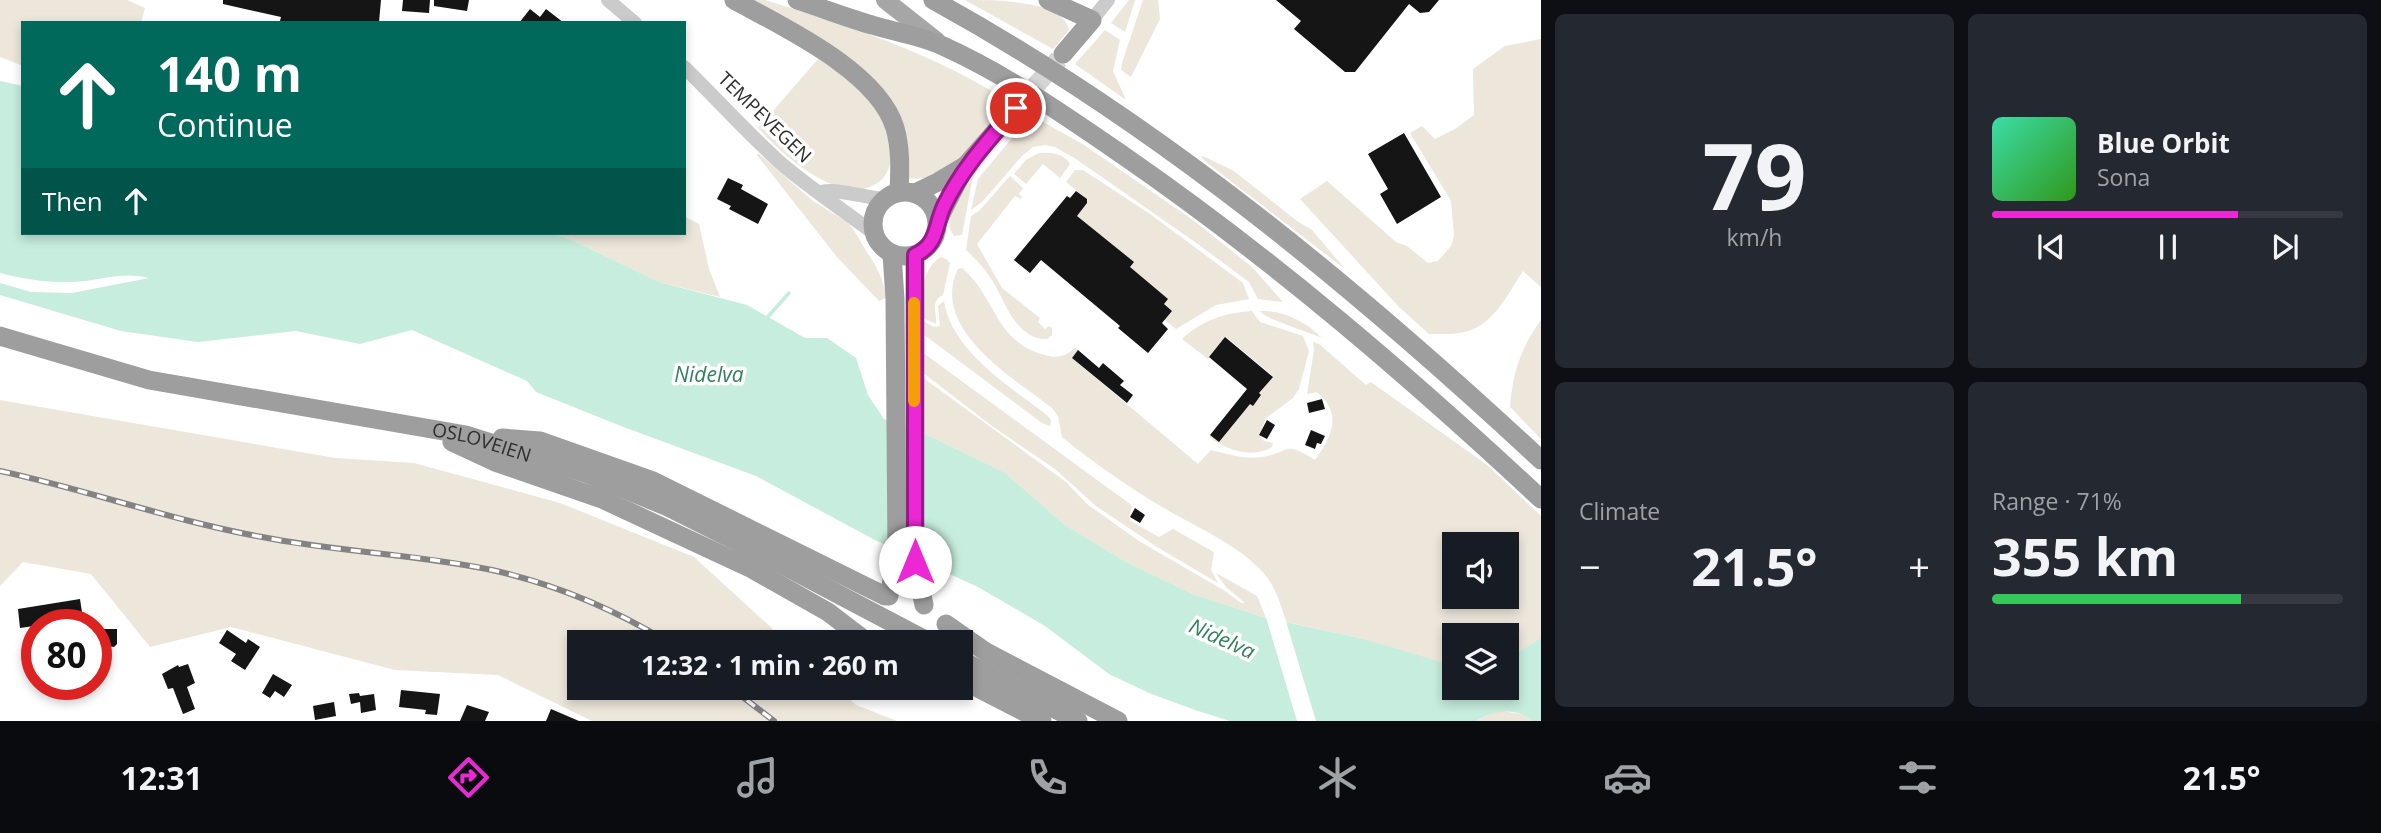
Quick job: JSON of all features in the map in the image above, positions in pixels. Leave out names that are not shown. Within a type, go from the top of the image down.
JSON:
[{"type":"highway","points":[[734,0],[840,63],[874,92],[894,125],[901,158],[899,195]]},
{"type":"highway","points":[[797,0],[941,44],[1006,79],[1081,127],[1210,217],[1369,345],[1541,499]]},
{"type":"highway","points":[[933,0],[1094,98],[1217,185],[1335,277],[1541,460]]},
{"type":"highway","points":[[1048,0],[1092,20],[1063,54]]},
{"type":"highway","points":[[966,165],[899,195],[875,213],[874,233],[880,244],[892,254],[900,256],[922,252],[933,241],[938,219],[966,165],[1016,108]]},
{"type":"highway","points":[[899,195],[933,206],[938,219]]},
{"type":"highway","points":[[892,254],[904,299],[915,562],[924,605]]},
{"type":"highway","points":[[864,630],[869,609],[888,596],[897,554],[904,299],[915,255]]},
{"type":"highway","name":"OSLOVEIEN","points":[[0,336],[149,380],[466,435],[588,474],[668,508],[762,554],[906,630]]},
{"type":"highway","points":[[420,426],[495,461],[602,499],[752,569],[857,630]]},
{"type":"highway","points":[[466,435],[540,441],[653,481],[888,596],[908,598],[924,605],[939,616],[946,630]]},
{"type":"highway","points":[[973,646],[1118,721]]},
{"type":"highway","points":[[973,666],[1078,721]]},
{"type":"highway","points":[[973,687],[1042,721]]},
{"type":"main road","points":[[885,0],[941,44]]},
{"type":"street","points":[[608,0],[633,21]]},
{"type":"street","points":[[1092,20],[1108,0]]},
{"type":"street","name":"TEMPEVEGEN","points":[[686,69],[782,164],[874,233]]},
{"type":"street","name":"TEMPEVEGEN","points":[[821,192],[830,190],[864,198],[899,195]]},
{"type":"shaded area","points":[[0,0],[127,0],[145,8],[142,21],[21,21],[21,65],[0,57]]},
{"type":"shaded area","points":[[746,0],[765,0],[891,43],[952,69],[1010,102],[966,154],[953,165],[924,178],[909,178],[907,141],[894,106]]},
{"type":"shaded area","points":[[965,0],[1042,7],[1064,20],[1069,30],[1053,49]]},
{"type":"shaded area","points":[[1129,0],[1135,0],[1125,32],[1111,23]]},
{"type":"shaded area","points":[[1143,0],[1158,0],[1160,19],[1131,77],[1121,70],[1122,63]]},
{"type":"shaded area","points":[[1105,30],[1120,40],[1113,71],[1126,100],[1075,64]]},
{"type":"shaded area","points":[[1541,39],[1541,287],[1523,271],[1500,306],[1478,327],[1459,333],[1429,334],[1399,307],[1300,199],[1327,181],[1396,242],[1407,246],[1428,263],[1438,261],[1451,246],[1454,235],[1451,201],[1410,133],[1422,126],[1435,139],[1455,129],[1474,115],[1473,69],[1505,46]]},
{"type":"shaded area","points":[[819,58],[860,91],[883,120],[892,153],[886,174],[871,187],[849,189],[820,178],[792,160],[758,128]]},
{"type":"shaded area","points":[[1022,110],[1026,112],[979,168],[972,181],[962,235],[954,236],[949,223],[960,189],[986,152]]},
{"type":"shaded area","points":[[1031,115],[1084,145],[1193,220],[1252,267],[1283,302],[1258,299],[1249,282],[1076,159],[1055,147],[1033,147],[982,202],[971,210],[978,179]]},
{"type":"shaded area","points":[[758,153],[813,201],[847,222],[878,270],[886,298],[879,301],[837,257]]},
{"type":"shaded area","points":[[1039,153],[1057,154],[1070,164],[1060,178],[1043,164],[1026,184],[1014,174],[1026,160]]},
{"type":"shaded area","points":[[1201,157],[1234,171],[1312,230],[1345,269],[1206,162]]},
{"type":"shaded area","points":[[1075,170],[1083,170],[1150,214],[1243,283],[1249,299],[1216,305],[1176,329],[1165,320],[1164,304],[1130,267],[1133,262],[1077,216],[1088,200],[1066,182]]},
{"type":"shaded area","points":[[1010,176],[1023,188],[1019,194],[1022,197],[1020,199],[1015,196],[977,244],[1002,288],[1040,318],[1038,322],[1045,329],[1049,326],[1052,328],[1052,335],[1047,339],[1037,338],[1021,328],[989,275],[966,250],[971,216],[979,211]]},
{"type":"shaded area","points":[[686,217],[699,224],[709,269],[720,297],[659,282],[556,235],[686,235]]},
{"type":"shaded area","points":[[941,257],[950,263],[943,295],[935,304],[936,324],[923,318],[923,293],[929,269]]},
{"type":"shaded area","points":[[962,268],[982,291],[1005,329],[1016,340],[1028,349],[1053,357],[1061,356],[1075,348],[1078,350],[1072,358],[1198,464],[1211,450],[1256,458],[1292,449],[1315,460],[1330,434],[1332,425],[1330,409],[1325,400],[1317,392],[1307,394],[1313,342],[1319,344],[1366,385],[1371,382],[1487,465],[1541,516],[1541,638],[1519,652],[1519,623],[1442,623],[1442,664],[1360,638],[1286,622],[1273,587],[1250,560],[1141,494],[1062,437],[1058,416],[1052,408],[997,366],[965,331],[955,311],[952,291],[958,269]]},
{"type":"shaded area","points":[[944,301],[949,319],[970,351],[1000,380],[1047,415],[1051,420],[1050,426],[1042,423],[923,334],[923,321],[934,327],[940,326],[938,306]]},
{"type":"shaded area","points":[[1252,311],[1260,322],[1303,336],[1309,351],[1299,389],[1293,398],[1266,418],[1259,435],[1264,441],[1273,443],[1272,447],[1265,451],[1248,453],[1223,446],[1209,437],[1250,403],[1253,405],[1273,376],[1226,337],[1208,359],[1182,339],[1214,319]]},
{"type":"shaded area","points":[[1260,311],[1294,318],[1322,338],[1278,321]]},
{"type":"shaded area","points":[[1541,320],[1541,439],[1510,407],[1519,361]]},
{"type":"shaded area","points":[[922,352],[1130,504],[1132,507],[1129,517],[1132,522],[1159,537],[1173,529],[1212,551],[1214,553],[1211,570],[1218,583],[1157,547],[1096,506],[1055,469],[992,426],[922,372]]},
{"type":"shaded area","points":[[922,377],[1066,482],[1087,504],[1139,541],[1241,603],[1245,603],[1226,587],[1216,573],[1257,596],[1266,618],[1195,595],[1126,562],[1065,525],[1004,472],[923,433]]},
{"type":"shaded area","points":[[0,400],[335,458],[414,463],[560,503],[694,557],[774,630],[567,630],[567,700],[850,700],[856,705],[897,721],[592,721],[498,675],[395,670],[231,627],[150,647],[91,574],[23,562],[0,586]]},
{"type":"shaded area","points":[[1502,711],[1525,715],[1532,721],[1477,721],[1491,713]]},
{"type":"water","name":"Nidelva","points":[[0,81],[21,86],[21,235],[556,235],[572,240],[659,282],[747,305],[805,338],[827,338],[856,358],[868,395],[884,419],[923,433],[1004,472],[1065,525],[1126,562],[1195,595],[1266,618],[1360,638],[1442,662],[1442,700],[1519,700],[1519,652],[1541,638],[1541,721],[1532,721],[1512,712],[1497,712],[1477,721],[1230,721],[1149,693],[1109,674],[1045,626],[978,587],[873,539],[756,476],[536,392],[527,381],[412,330],[360,344],[296,331],[198,342],[121,331],[0,295],[0,283],[31,292],[72,293],[149,278],[129,276],[54,282],[0,273]]},
{"type":"pier","points":[[1265,614],[1285,618],[1316,721],[1297,721]]},
{"type":"building","points":[[223,0],[381,0],[379,21],[280,21],[281,17],[223,4]]},
{"type":"building","points":[[403,0],[430,0],[429,13],[402,11]]},
{"type":"building","points":[[434,0],[469,0],[467,11],[434,6]]},
{"type":"building","points":[[1276,0],[1439,0],[1429,12],[1420,13],[1409,4],[1355,72],[1345,72],[1294,29],[1301,21]]},
{"type":"building","points":[[530,9],[540,17],[546,9],[561,21],[521,21]]},
{"type":"building","points":[[1404,133],[1441,197],[1397,224],[1380,194],[1388,189],[1368,154]]},
{"type":"building","points":[[728,178],[743,185],[741,189],[768,204],[758,224],[729,209],[731,206],[717,199]]},
{"type":"building","points":[[1076,191],[1087,199],[1077,216],[1134,262],[1130,267],[1168,299],[1164,304],[1172,311],[1162,323],[1168,329],[1148,353],[1041,260],[1030,273],[1014,260],[1067,196],[1070,198]]},
{"type":"building","points":[[1225,337],[1273,377],[1259,393],[1261,395],[1253,406],[1250,404],[1219,442],[1210,435],[1247,389],[1209,357]]},
{"type":"building","points":[[1078,350],[1099,368],[1103,363],[1124,381],[1120,385],[1133,395],[1127,403],[1072,358]]},
{"type":"building","points":[[1322,399],[1325,409],[1309,413],[1307,403]]},
{"type":"building","points":[[1267,420],[1275,425],[1267,439],[1259,435]]},
{"type":"building","points":[[1311,430],[1325,436],[1315,449],[1305,445]]},
{"type":"building","points":[[1135,508],[1145,515],[1140,523],[1130,517]]},
{"type":"building","points":[[80,599],[82,609],[21,609],[20,628],[18,609]]},
{"type":"building","points":[[112,629],[117,629],[117,644],[114,647]]},
{"type":"building","points":[[227,630],[246,643],[248,639],[260,647],[245,670],[231,661],[236,654],[219,643]]},
{"type":"building","points":[[188,664],[195,683],[187,687],[195,709],[183,714],[173,688],[168,689],[162,674],[178,665]]},
{"type":"building","points":[[273,674],[292,685],[284,697],[275,691],[270,698],[262,693]]},
{"type":"building","points":[[401,690],[440,694],[437,715],[425,714],[426,710],[399,707]]},
{"type":"building","points":[[359,693],[360,696],[374,694],[376,710],[361,713],[360,702],[351,704],[349,694]]},
{"type":"building","points":[[334,702],[336,716],[315,720],[313,706]]},
{"type":"building","points":[[467,705],[489,712],[485,721],[460,721]]},
{"type":"building","points":[[551,709],[579,721],[546,721]]},
{"type":"waterway","points":[[765,320],[789,293]]},
{"type":"tunnel","points":[[1016,108],[1059,59]]},
{"type":"railway","points":[[0,471],[229,530],[291,542],[492,570],[583,599],[647,630]]},
{"type":"railway","points":[[747,700],[774,721]]},
{"type":"slow traffic","points":[[914,303],[914,401]]},
{"type":"route","points":[[915,562],[915,255],[933,241],[938,219],[966,165],[1016,108]]}]
